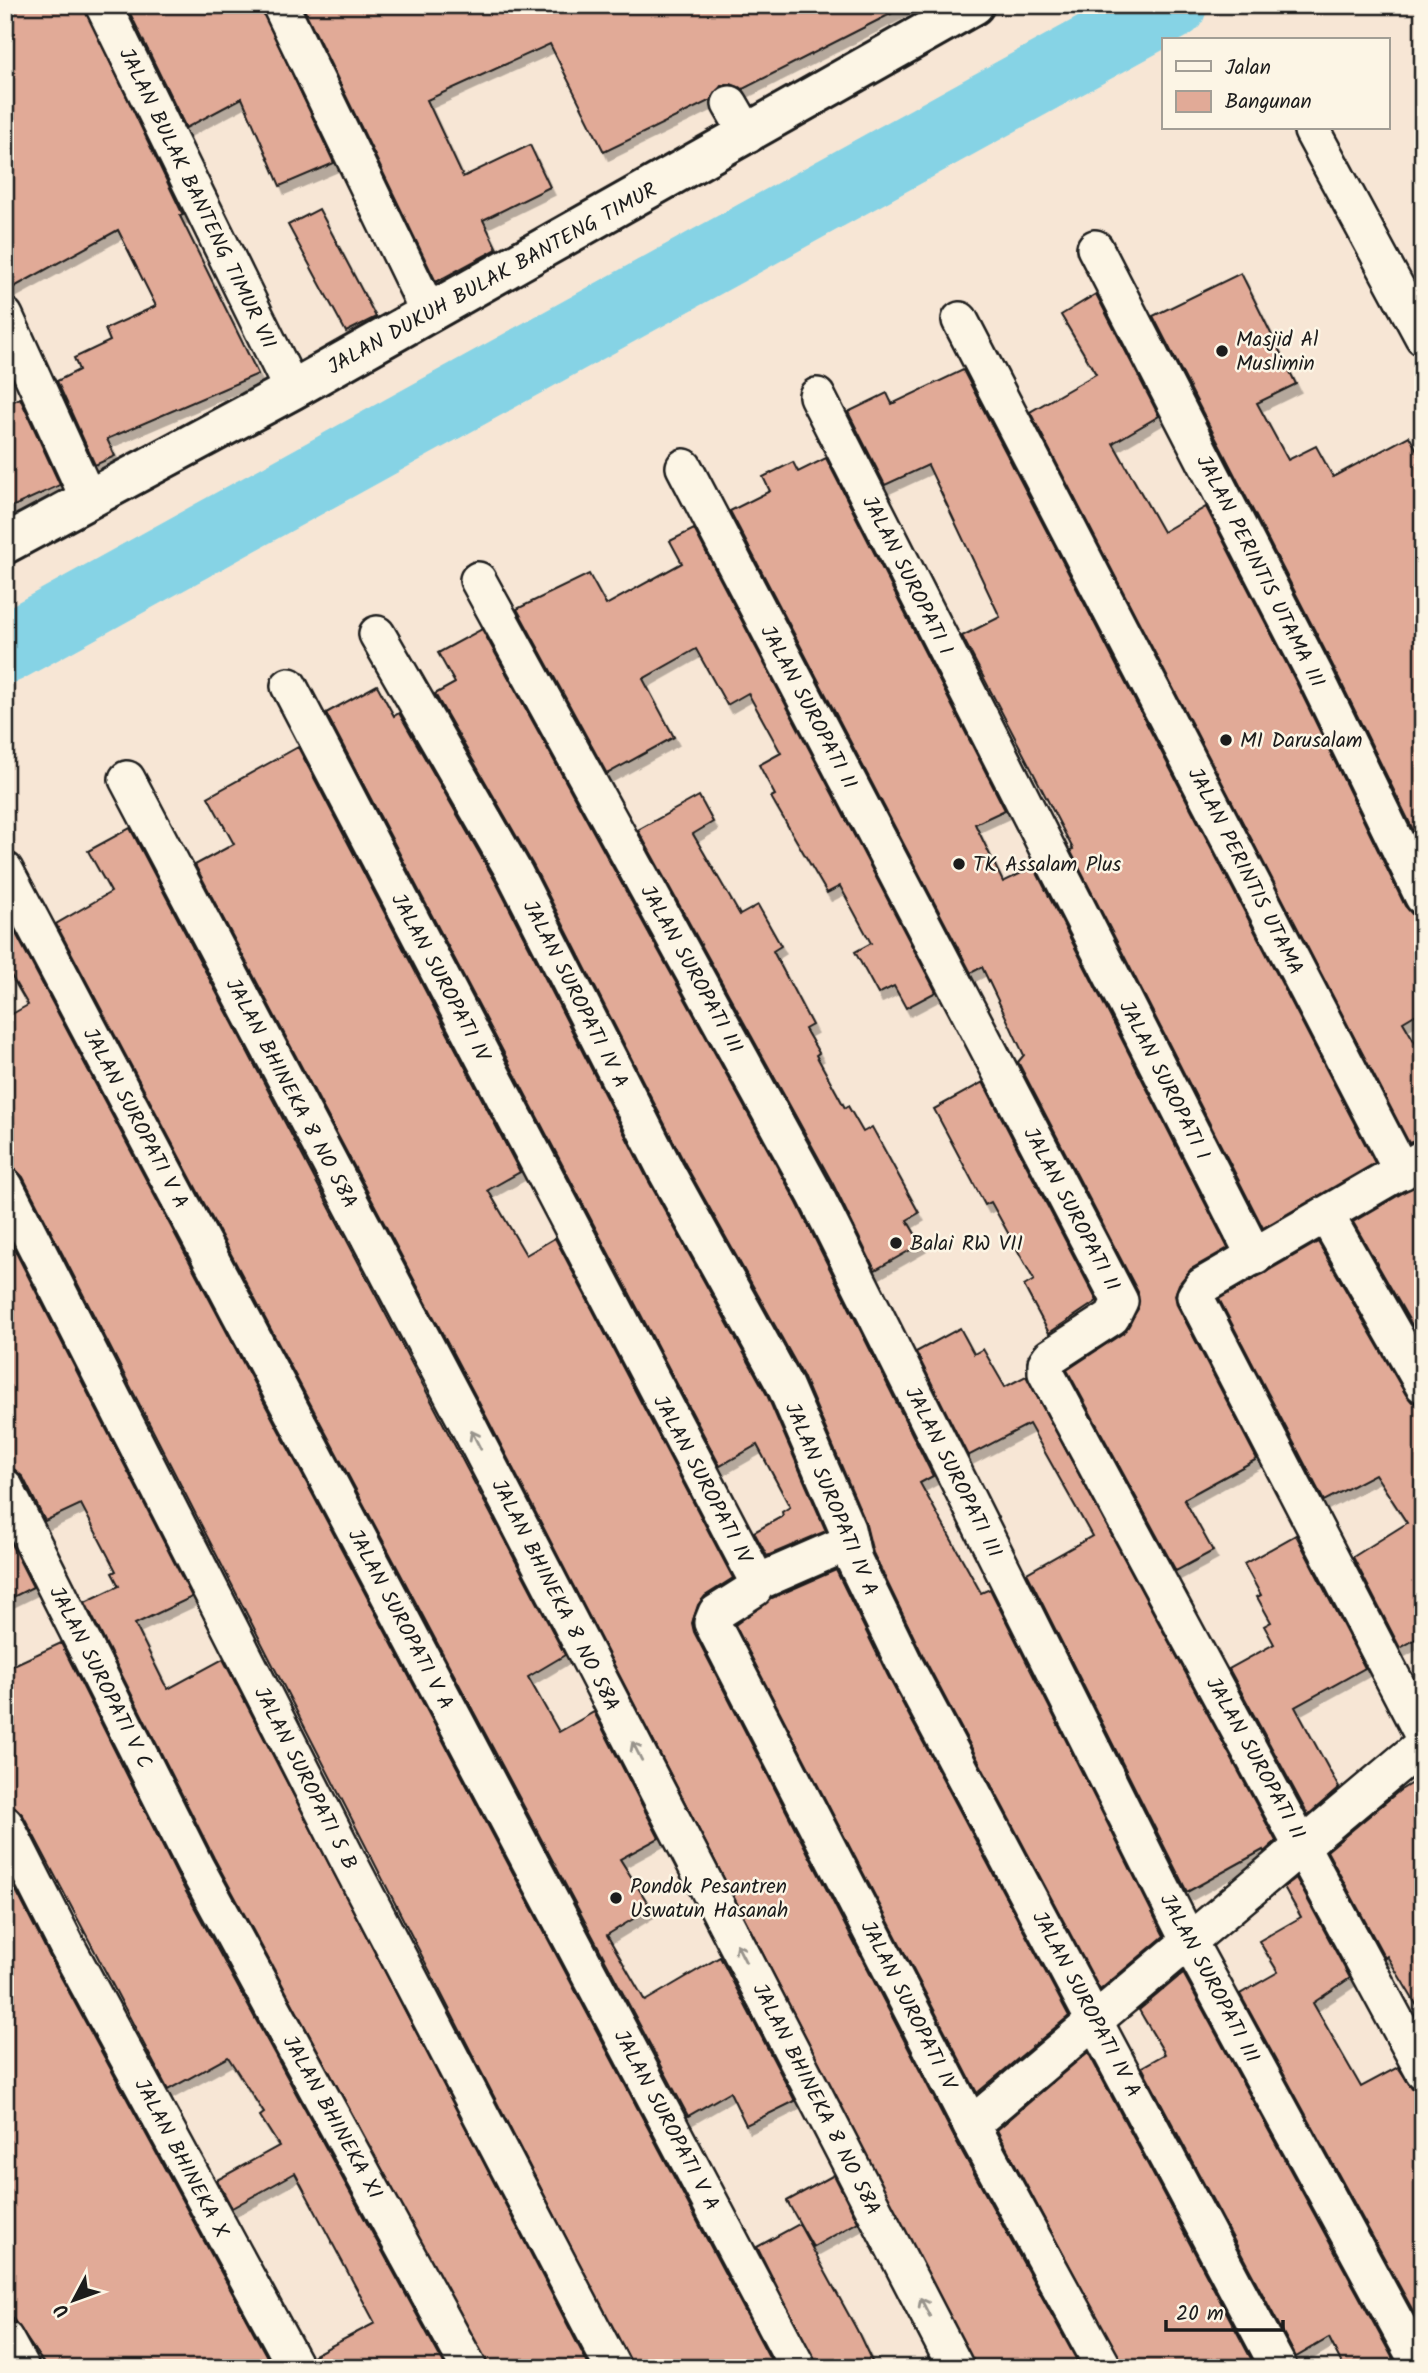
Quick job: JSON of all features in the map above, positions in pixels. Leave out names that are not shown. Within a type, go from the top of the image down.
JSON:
[{"type":"street","name":"JALAN BULAK BANTENG TIMUR VII","points":[[103,5],[292,390]]},
{"type":"street","points":[[280,5],[429,313]]},
{"type":"street","name":"JALAN DUKUH BULAK BANTENG TIMUR","points":[[5,544],[429,313],[739,120],[974,5]]},
{"type":"street","points":[[1312,131],[1423,337]]},
{"type":"street","name":"JALAN PERINTIS UTAMA III","points":[[1095,248],[1315,676],[1423,897]]},
{"type":"street","points":[[5,316],[88,498]]},
{"type":"street","name":"JALAN PERINTIS UTAMA","points":[[960,320],[1412,1165],[1255,1256]]},
{"type":"street","name":"JALAN SUROPATI I","points":[[817,396],[1255,1256]]},
{"type":"street","name":"JALAN SUROPATI II","points":[[684,467],[1120,1301],[1112,1317],[1050,1357],[1046,1363],[1046,1373],[1303,1844],[1423,2071]]},
{"type":"street","name":"JALAN SUROPATI III","points":[[478,580],[815,1194],[1188,1940],[1421,2368]]},
{"type":"street","name":"JALAN SUROPATI IV A","points":[[377,634],[515,874],[666,1171],[785,1386],[855,1560],[906,1667],[1096,2019],[1279,2368]]},
{"type":"street","name":"JALAN SUROPATI IV","points":[[289,686],[756,1583],[752,1590],[716,1613],[712,1623],[971,2125],[1104,2368]]},
{"type":"street","name":"JALAN BHINEKA 8 NO 58A","points":[[127,779],[149,826],[475,1437],[956,2368]]},
{"type":"street","name":"JALAN SUROPATI V A","points":[[5,870],[798,2368]]},
{"type":"street","name":"JALAN SUROPATI 5 B","points":[[5,1186],[329,1824],[613,2368]]},
{"type":"street","points":[[1326,1215],[1423,1385]]},
{"type":"street","points":[[1255,1256],[1202,1286],[1195,1297],[1423,1736]]},
{"type":"street","name":"JALAN SUROPATI V C","points":[[5,1487],[197,1867]]},
{"type":"street","points":[[756,1583],[850,1542]]},
{"type":"street","points":[[971,2125],[1423,1744]]},
{"type":"street","name":"JALAN BHINEKA X","points":[[5,1824],[68,1948],[296,2368]]},
{"type":"street","name":"JALAN BHINEKA XI","points":[[197,1867],[469,2368]]},
{"type":"street","points":[[5,2339],[21,2368]]},
{"type":"building","points":[[5,5],[83,5],[183,215],[180,216],[258,374],[107,439],[115,456],[95,465],[57,381],[79,370],[74,358],[110,341],[105,329],[156,306],[118,230],[5,292]]},
{"type":"building","points":[[126,5],[260,5],[334,163],[280,186],[242,98],[186,128]]},
{"type":"building","points":[[302,5],[908,5],[743,89],[731,84],[721,86],[711,100],[604,152],[550,44],[427,100],[463,177],[530,145],[550,187],[483,220],[497,249],[436,282]]},
{"type":"building","points":[[319,209],[376,317],[346,332],[288,225]]},
{"type":"building","points":[[1241,273],[1296,384],[1257,403],[1288,460],[1316,446],[1333,477],[1409,436],[1423,461],[1423,850],[1333,666],[1153,316]]},
{"type":"building","points":[[1096,294],[1159,416],[1113,443],[1163,532],[1206,507],[1297,684],[1405,906],[1412,914],[1423,917],[1423,1010],[1403,1022],[1423,1056],[1423,1138],[1409,1143],[1030,412],[1096,374],[1061,315]]},
{"type":"building","points":[[963,370],[1375,1163],[1263,1228],[1070,850],[1073,849],[962,636],[1000,617],[928,465],[885,485],[848,412],[887,393],[892,404]]},
{"type":"building","points":[[20,398],[60,485],[5,510],[5,405]]},
{"type":"building","points":[[826,458],[1005,810],[975,824],[1003,882],[1034,867],[1228,1248],[1191,1269],[1179,1284],[1175,1295],[1177,1305],[1257,1459],[1184,1499],[1213,1551],[1176,1571],[1067,1370],[1123,1333],[1138,1309],[1138,1292],[1018,1062],[1024,1055],[982,967],[971,973],[730,511],[770,491],[763,477],[793,462],[798,472]]},
{"type":"building","points":[[694,529],[936,992],[906,1008],[894,986],[878,994],[855,952],[871,943],[840,886],[827,893],[771,797],[775,795],[759,765],[781,753],[748,693],[727,705],[696,649],[643,679],[674,737],[607,774],[517,609],[589,574],[606,605],[682,563],[670,541]]},
{"type":"building","points":[[482,629],[797,1203],[933,1476],[920,1483],[981,1593],[990,1589],[1164,1936],[1100,1990],[924,1658],[873,1553],[865,1521],[803,1376],[684,1162],[533,865],[435,694],[455,683],[438,653]]},
{"type":"building","points":[[377,685],[394,716],[399,713],[497,884],[648,1180],[767,1395],[826,1531],[767,1556],[754,1532],[783,1516],[782,1512],[790,1507],[757,1445],[720,1466],[326,713]]},
{"type":"building","points":[[298,747],[520,1172],[488,1190],[526,1255],[555,1238],[733,1578],[705,1596],[698,1605],[692,1623],[694,1632],[953,2135],[1081,2368],[976,2368],[486,1416],[195,865],[234,844],[208,797]]},
{"type":"building","points":[[699,796],[713,822],[693,834],[740,915],[758,905],[781,946],[773,951],[812,1025],[805,1029],[819,1053],[816,1055],[845,1108],[848,1106],[863,1132],[872,1127],[919,1213],[907,1220],[921,1244],[875,1270],[833,1184],[638,830]]},
{"type":"building","points":[[130,828],[565,1655],[528,1677],[559,1732],[594,1712],[659,1838],[620,1859],[651,1908],[607,1935],[645,2001],[720,1957],[795,2101],[746,2125],[730,2092],[688,2116],[56,924],[111,892],[88,851]]},
{"type":"building","points":[[5,913],[775,2368],[633,2368],[23,1177],[15,1169],[5,1166],[5,1018],[28,1005],[5,965]]},
{"type":"building","points":[[983,1082],[1097,1301],[1049,1333],[1024,1286],[1034,1280],[991,1202],[985,1205],[934,1109]]},
{"type":"building","points":[[1423,1181],[1423,1344],[1353,1222]]},
{"type":"building","points":[[5,1231],[192,1597],[135,1624],[164,1683],[168,1689],[223,1659],[590,2368],[489,2368],[214,1858],[85,1602],[119,1586],[112,1573],[116,1571],[81,1504],[45,1521],[23,1477],[15,1470],[5,1467]]},
{"type":"building","points":[[1318,1242],[1406,1395],[1412,1402],[1423,1405],[1423,1635],[1400,1648],[1353,1557],[1407,1523],[1375,1474],[1324,1501],[1219,1299]]},
{"type":"building","points":[[960,1328],[974,1354],[983,1349],[1005,1387],[1026,1376],[1276,1841],[1264,1852],[1263,1850],[1187,1892],[1027,1573],[1092,1536],[1029,1424],[968,1456],[916,1352]]},
{"type":"building","points":[[5,1532],[33,1587],[5,1601]]},
{"type":"building","points":[[1296,1535],[1365,1668],[1295,1707],[1339,1788],[1308,1815],[1229,1669],[1274,1644],[1264,1626],[1271,1622],[1257,1597],[1261,1595],[1244,1564]]},
{"type":"building","points":[[836,1570],[888,1676],[1069,2016],[977,2093],[735,1625],[772,1598]]},
{"type":"building","points":[[61,1643],[178,1877],[446,2368],[316,2368],[312,2356],[375,2323],[295,2173],[232,2208],[217,2180],[279,2146],[260,2116],[264,2113],[228,2057],[168,2090],[23,1815],[15,1807],[5,1804],[5,1669]]},
{"type":"building","points":[[1423,1776],[1423,2016],[1387,1956],[1385,1958],[1327,1851],[1399,1791]]},
{"type":"building","points":[[5,1869],[273,2368],[47,2368],[5,2307]]},
{"type":"building","points":[[1296,1878],[1350,1978],[1313,2003],[1361,2087],[1398,2067],[1412,2088],[1423,2091],[1423,2329],[1240,1994],[1278,1972],[1259,1941],[1301,1917],[1284,1887]]},
{"type":"building","points":[[1183,1973],[1398,2368],[1344,2368],[1329,2338],[1296,2357],[1142,2067],[1165,2054],[1139,2010]]},
{"type":"building","points":[[1088,2052],[1256,2368],[1124,2368],[997,2130]]},
{"type":"building","points":[[834,2175],[858,2222],[813,2247],[787,2201]]},
{"type":"building","points":[[799,2224],[875,2368],[818,2368],[757,2247]]},
{"type":"building","points":[[928,2357],[933,2368],[910,2368]]},
{"type":"waterway","points":[[5,649],[1172,5]]},
{"type":"place","name":"Masjid Al Muslimin","points":[[1222,351]]},
{"type":"place","name":"MI Darusalam","points":[[1226,740]]},
{"type":"place","name":"TK Assalam Plus","points":[[959,864]]},
{"type":"place","name":"Balai RW VII","points":[[896,1243]]},
{"type":"place","name":"Pondok Pesantren Uswatun Hasanah","points":[[616,1898]]}]
